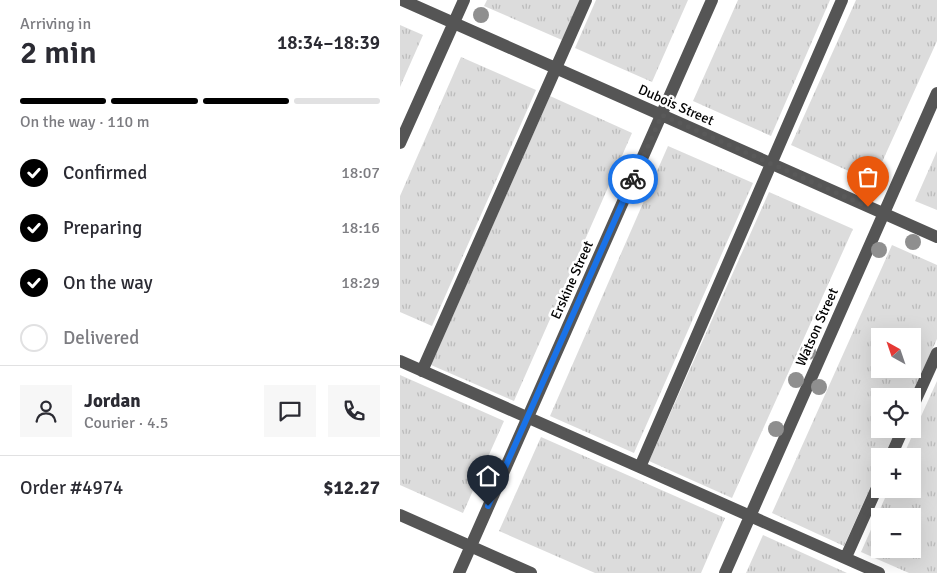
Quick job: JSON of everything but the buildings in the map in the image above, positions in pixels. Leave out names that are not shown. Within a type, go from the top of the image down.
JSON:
[{"type":"street","name":"Dubois Street","points":[[402,0],[937,237]]},
{"type":"street","points":[[400,143],[464,0]]},
{"type":"street","points":[[422,370],[586,0]]},
{"type":"street","name":"Erskine Street","points":[[459,573],[712,0]]},
{"type":"street","points":[[640,467],[842,0]]},
{"type":"street","name":"Watson Street","points":[[725,573],[937,93]]},
{"type":"street","points":[[921,388],[937,353]]},
{"type":"street","points":[[400,361],[880,573]]},
{"type":"street","points":[[846,557],[872,498]]},
{"type":"street","points":[[400,515],[531,573]]},
{"type":"green space","points":[[487,0],[580,0],[562,40],[484,6]]},
{"type":"green space","points":[[596,0],[688,0],[652,82],[575,48]]},
{"type":"green space","points":[[738,0],[830,0],[771,136],[693,101]]},
{"type":"green space","points":[[856,0],[937,0],[937,41],[873,182],[791,145]]},
{"type":"green space","points":[[400,25],[423,35],[400,87]]},
{"type":"green space","points":[[461,57],[536,90],[432,326],[400,312],[400,196]]},
{"type":"green space","points":[[550,96],[632,133],[514,401],[431,365]]},
{"type":"green space","points":[[668,146],[753,183],[634,453],[550,416]]},
{"type":"green space","points":[[937,151],[937,210],[915,201]]},
{"type":"green space","points":[[769,192],[853,229],[732,498],[649,461]]},
{"type":"green space","points":[[892,245],[937,265],[937,339],[921,374],[921,328],[871,328],[871,378],[919,378],[915,388],[871,388],[871,438],[893,438],[888,448],[871,448],[871,486],[844,546],[772,513]]},
{"type":"green space","points":[[400,375],[504,421],[463,513],[400,485]]},
{"type":"green space","points":[[937,381],[937,573],[909,573],[875,558],[921,558],[921,508],[881,508],[885,498],[921,498],[921,448],[907,448],[911,438],[921,438],[921,416]]},
{"type":"green space","points":[[541,437],[725,518],[701,573],[595,573],[499,531]]},
{"type":"green space","points":[[871,530],[871,556],[861,552]]},
{"type":"green space","points":[[763,535],[847,573],[746,573]]},
{"type":"way so far","points":[[633,179],[662,115],[868,207]]},
{"type":"route","points":[[488,506],[633,179]]}]
